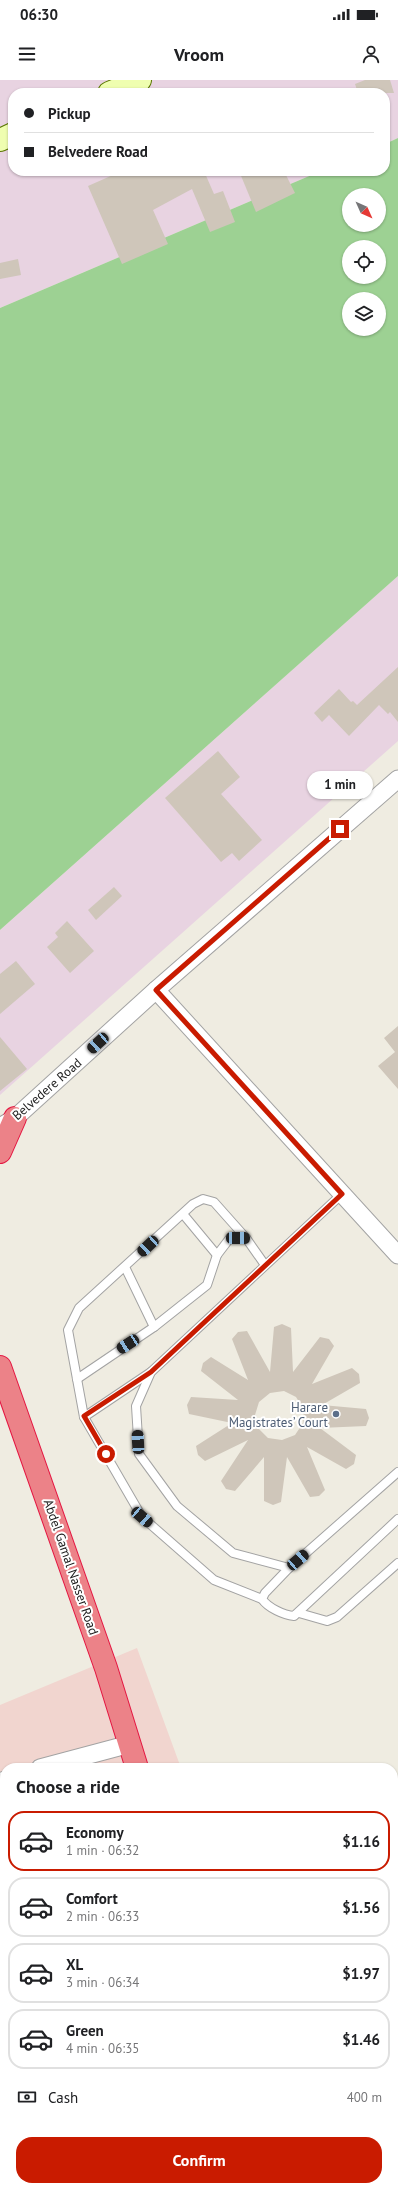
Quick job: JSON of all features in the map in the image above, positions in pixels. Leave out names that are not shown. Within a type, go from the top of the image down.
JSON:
[{"type":"highway","points":[[0,1152],[8,1122]]},
{"type":"highway","name":"Abdel Gamal Nasser Road","points":[[0,1367],[104,1661],[136,1763]]},
{"type":"main road","points":[[121,88],[140,80]]},
{"type":"street","name":"Belvedere Road","points":[[8,1122],[156,990],[398,779]]},
{"type":"street","points":[[156,990],[398,1255]]},
{"type":"street","points":[[59,1763],[130,1744]]},
{"type":"lane","points":[[84,1416],[151,1372],[342,1194]]},
{"type":"lane","points":[[265,1265],[246,1238],[214,1202],[203,1199],[193,1204],[79,1308],[68,1330],[84,1416],[142,1517],[214,1580],[262,1599],[265,1604],[287,1615],[294,1616],[299,1613],[398,1519]]},
{"type":"lane","points":[[183,1214],[217,1255]]},
{"type":"lane","points":[[77,1379],[154,1327],[207,1285],[217,1255],[230,1238],[246,1238]]},
{"type":"lane","points":[[125,1267],[154,1327]]},
{"type":"lane","points":[[151,1372],[136,1406],[139,1454],[177,1506],[233,1553],[289,1568]]},
{"type":"lane","points":[[262,1599],[265,1593],[289,1568],[398,1472]]},
{"type":"lane","points":[[299,1613],[327,1620],[337,1617],[398,1563]]},
{"type":"shaded area","points":[[0,80],[398,80],[398,138],[390,142],[390,88],[8,88],[8,176],[309,176],[0,308]]},
{"type":"shaded area","points":[[398,576],[398,741],[0,1095],[0,930]]},
{"type":"shaded area","points":[[137,1648],[179,1763],[0,1763],[0,1705]]},
{"type":"green space","points":[[398,138],[398,576],[0,930],[0,308],[309,176],[390,176],[390,142]]},
{"type":"building","points":[[365,80],[390,80],[394,93],[390,93],[390,88],[356,88],[355,84]]},
{"type":"building","points":[[111,176],[206,176],[214,194],[223,191],[235,222],[210,232],[192,189],[153,210],[168,244],[122,264],[88,186]]},
{"type":"building","points":[[241,176],[286,176],[295,193],[256,212]]},
{"type":"building","points":[[18,259],[21,275],[0,279],[0,263]]},
{"type":"building","points":[[398,667],[398,722],[390,712],[388,714],[379,705],[349,736],[329,715],[322,722],[314,713],[339,689],[351,702],[353,701],[357,705]]},
{"type":"building","points":[[218,751],[240,777],[221,794],[262,840],[239,861],[232,853],[221,862],[165,798]]},
{"type":"building","points":[[114,887],[122,896],[96,920],[88,910]]},
{"type":"building","points":[[67,921],[94,951],[70,973],[47,947],[58,937],[55,933]]},
{"type":"building","points":[[16,961],[35,984],[0,1014],[0,974]]},
{"type":"building","points":[[398,1026],[398,1089],[378,1066],[395,1052],[384,1038]]},
{"type":"building","points":[[0,1037],[27,1069],[0,1091]]},
{"type":"building","name":"Harare Magistrates’ Court","points":[[282,1324],[291,1328],[293,1372],[320,1337],[329,1339],[334,1346],[312,1384],[352,1368],[359,1374],[360,1383],[322,1405],[366,1409],[369,1418],[366,1426],[320,1428],[356,1455],[354,1464],[346,1469],[307,1447],[325,1490],[319,1496],[310,1497],[287,1457],[281,1502],[273,1505],[264,1501],[264,1457],[235,1491],[226,1489],[221,1481],[248,1440],[205,1461],[198,1455],[196,1446],[232,1423],[189,1414],[187,1405],[191,1397],[238,1400],[201,1371],[203,1363],[211,1357],[248,1380],[232,1339],[238,1332],[247,1331],[270,1372],[274,1327]],"holes":[[[284,1391],[296,1397],[304,1410],[303,1423],[295,1435],[282,1440],[268,1438],[258,1428],[255,1415],[259,1402],[270,1393]]]},
{"type":"place","name":"Harare Magistrates’ Court","points":[[336,1414]]},
{"type":"route","points":[[106,1454],[84,1416],[151,1372],[342,1194],[156,990],[340,829]]}]
